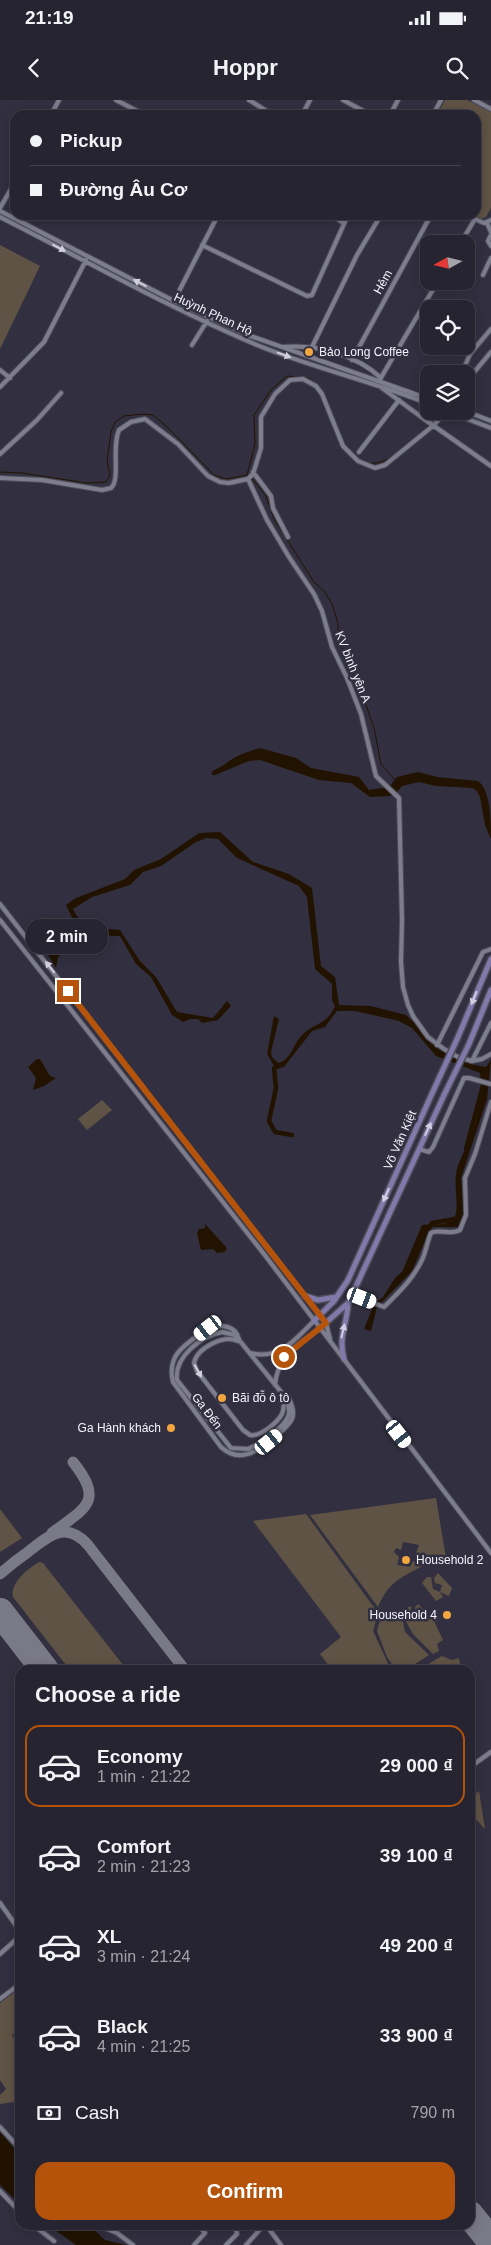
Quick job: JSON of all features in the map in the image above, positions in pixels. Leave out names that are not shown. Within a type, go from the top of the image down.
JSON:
[{"type":"main road","name":"Võ Văn Kiệt","points":[[314,1321],[340,1294],[348,1280],[458,1037],[491,959]]},
{"type":"main road","name":"Võ Văn Kiệt","points":[[320,1328],[348,1303],[469,1044],[491,990]]},
{"type":"main road","points":[[305,1296],[323,1300],[335,1298],[340,1294]]},
{"type":"main road","points":[[344,1359],[341,1338],[348,1303]]},
{"type":"street","points":[[116,100],[135,110]]},
{"type":"street","points":[[249,100],[264,110]]},
{"type":"street","points":[[343,100],[362,110]]},
{"type":"street","points":[[352,105],[355,100]]},
{"type":"street","points":[[474,100],[491,109]]},
{"type":"street","points":[[0,210],[10,191]]},
{"type":"street","name":"Huỳnh Phan Hộ","points":[[0,217],[85,262],[207,322],[282,354],[379,381],[420,400]]},
{"type":"street","name":"Huỳnh Phan Hộ","points":[[19,220],[174,301],[281,348],[420,396]]},
{"type":"street","points":[[174,301],[215,220]]},
{"type":"street","points":[[339,220],[344,223]]},
{"type":"street","points":[[202,245],[307,296],[312,295],[346,220]]},
{"type":"street","points":[[312,347],[357,255],[378,220]]},
{"type":"street","name":"Hẻm","points":[[352,360],[429,220]]},
{"type":"street","points":[[465,235],[474,220]]},
{"type":"street","points":[[489,222],[491,234],[488,241],[491,246]]},
{"type":"street","points":[[38,237],[41,232]]},
{"type":"street","points":[[0,387],[44,342],[88,256]]},
{"type":"street","points":[[483,276],[491,258]]},
{"type":"street","points":[[379,381],[433,290]]},
{"type":"street","points":[[192,345],[207,322],[208,316]]},
{"type":"street","points":[[465,365],[470,354],[491,330]]},
{"type":"street","points":[[281,348],[312,347],[352,360],[375,371],[379,381],[420,416]]},
{"type":"street","points":[[475,371],[491,352]]},
{"type":"street","points":[[0,370],[10,378]]},
{"type":"street","points":[[0,478],[42,480],[102,490],[111,488],[116,481],[115,447],[119,430],[131,422],[145,419],[178,444],[208,476],[224,482],[248,478],[253,473],[261,448],[261,417],[280,388],[294,378],[308,380],[319,389],[340,442],[358,461],[369,466],[378,467],[385,465],[438,420]]},
{"type":"street","points":[[0,454],[37,420],[61,393]]},
{"type":"street","points":[[359,452],[399,400]]},
{"type":"street","points":[[475,415],[491,421]]},
{"type":"street","points":[[425,420],[491,466]]},
{"type":"street","points":[[470,420],[491,428]]},
{"type":"street","points":[[253,473],[271,496],[273,508],[288,537]]},
{"type":"street","name":"KV bình yên A","points":[[248,478],[267,520],[322,611],[332,647],[361,714],[375,773],[397,795],[399,803],[403,987],[411,1014],[428,1037],[437,1045]]},
{"type":"street","points":[[0,904],[320,1315],[326,1323],[330,1341]]},
{"type":"street","points":[[8,914],[0,920],[264,1254],[491,1553]]},
{"type":"street","points":[[491,949],[483,952],[437,1045],[458,1057],[472,1061],[482,1059],[491,1054]]},
{"type":"street","points":[[472,1061],[491,1022]]},
{"type":"street","points":[[420,1149],[429,1152],[433,1147],[449,1115],[463,1079],[469,1078],[490,1084]]},
{"type":"street","points":[[352,1295],[384,1307],[410,1280],[423,1258],[431,1233],[435,1231],[453,1233],[462,1227],[466,1215],[465,1178],[491,1102]]},
{"type":"street","points":[[395,1175],[406,1180]]},
{"type":"street","points":[[264,1254],[270,1250]]},
{"type":"street","points":[[250,1353],[262,1356],[280,1351],[289,1346],[314,1321]]},
{"type":"street","name":"Ga Đến","points":[[240,1342],[238,1334],[232,1329],[220,1326],[208,1328],[175,1355],[170,1370],[173,1382],[221,1447],[230,1453],[238,1455],[252,1454],[280,1432],[292,1418],[293,1412],[288,1396],[282,1393]]},
{"type":"street","points":[[275,1385],[278,1366],[284,1357],[320,1328]]},
{"type":"street","points":[[227,1332],[235,1335],[250,1353],[286,1398],[289,1413],[281,1426],[248,1449],[231,1448],[177,1380],[176,1372],[183,1356],[211,1335],[227,1332]]},
{"type":"street","points":[[240,1342],[234,1339],[220,1339],[199,1354],[194,1363],[196,1371],[243,1430],[250,1435],[258,1435],[276,1421],[283,1412],[282,1393]]},
{"type":"street","points":[[475,1764],[491,1752]]},
{"type":"street","points":[[0,1903],[15,1924]]},
{"type":"street","points":[[0,1954],[15,1940]]},
{"type":"street","points":[[0,1999],[15,1988]]},
{"type":"street","points":[[0,2127],[15,2144]]},
{"type":"street","points":[[0,2191],[15,2207]]},
{"type":"street","points":[[40,2230],[54,2241]]},
{"type":"street","points":[[110,2230],[118,2233],[133,2245]]},
{"type":"street","points":[[194,2245],[206,2233],[203,2230]]},
{"type":"street","points":[[226,2245],[237,2234],[236,2230]]},
{"type":"street","points":[[246,2245],[260,2230]]},
{"type":"street","points":[[269,2230],[281,2245]]},
{"type":"shaded area","points":[[445,100],[467,100],[491,112],[491,208],[486,217],[481,219],[481,110],[440,110]]},
{"type":"shaded area","points":[[0,245],[40,266],[0,349]]},
{"type":"shaded area","points":[[260,748],[296,758],[311,768],[359,777],[369,790],[389,787],[397,777],[418,772],[437,777],[478,781],[486,792],[488,799],[491,839],[485,825],[480,797],[477,791],[472,788],[436,786],[419,782],[402,786],[390,796],[370,797],[351,783],[319,780],[260,760],[249,761],[215,775],[219,769],[235,757]]},
{"type":"shaded area","points":[[220,832],[253,862],[289,874],[312,888],[321,966],[335,977],[339,1005],[371,1006],[406,1015],[441,1049],[470,1064],[486,1067],[491,1060],[487,1099],[461,1178],[464,1212],[458,1227],[431,1227],[412,1271],[377,1307],[371,1331],[364,1329],[374,1304],[383,1297],[395,1278],[402,1272],[422,1225],[436,1225],[449,1222],[455,1216],[457,1208],[456,1174],[477,1117],[480,1073],[436,1056],[412,1028],[399,1021],[355,1011],[337,1011],[325,1027],[312,1031],[284,1067],[276,1069],[267,1054],[274,1016],[279,1019],[271,1052],[272,1057],[278,1063],[289,1055],[303,1034],[325,1020],[332,1012],[335,1006],[332,1000],[332,984],[315,969],[307,897],[299,886],[237,858],[218,839],[207,838],[196,842],[161,866],[143,872],[130,885],[92,897],[73,909],[82,922],[87,925],[120,930],[140,961],[156,977],[177,1012],[213,1018],[227,1001],[231,1006],[218,1020],[202,1023],[198,1019],[190,1019],[183,1022],[172,1015],[151,977],[136,964],[120,936],[87,934],[82,940],[58,957],[56,968],[48,955],[65,941],[78,934],[80,929],[76,926],[66,905],[76,898],[125,879],[134,870],[161,859],[199,833]]},
{"type":"shaded area","points":[[37,1059],[40,1059],[50,1076],[56,1078],[44,1086],[33,1090],[36,1078],[28,1067]]},
{"type":"shaded area","points":[[102,1100],[112,1110],[87,1130],[78,1119]]},
{"type":"shaded area","points":[[205,1224],[227,1248],[225,1252],[217,1253],[213,1249],[201,1250],[197,1233],[199,1229],[205,1228]]},
{"type":"shaded area","points":[[436,1498],[446,1558],[416,1553],[419,1545],[403,1542],[401,1550],[396,1548],[394,1552],[399,1557],[397,1565],[410,1567],[413,1561],[424,1565],[396,1581],[382,1598],[378,1607],[310,1515]]},
{"type":"shaded area","points":[[0,1509],[22,1538],[0,1552]]},
{"type":"shaded area","points":[[306,1514],[378,1613],[373,1631],[389,1665],[328,1665],[320,1654],[341,1637],[253,1521]]},
{"type":"shaded area","points":[[39,1562],[43,1563],[123,1665],[66,1665],[13,1597],[14,1586],[25,1572]]},
{"type":"shaded area","points":[[438,1573],[452,1588],[449,1596],[440,1592],[442,1585],[435,1583],[434,1578]]},
{"type":"shaded area","points":[[427,1577],[431,1577],[433,1589],[440,1592],[443,1597],[436,1601],[422,1583]]},
{"type":"shaded area","points":[[418,1604],[433,1619],[443,1640],[437,1644],[439,1651],[433,1654],[413,1634],[405,1620],[416,1612],[415,1607]]},
{"type":"shaded area","points":[[411,1606],[411,1612],[402,1617],[405,1632],[429,1655],[414,1665],[393,1665],[387,1657],[377,1631],[381,1617],[391,1621],[393,1614]]},
{"type":"shaded area","points":[[442,1656],[452,1660],[459,1658],[460,1665],[427,1665]]},
{"type":"shaded area","points":[[479,1791],[485,1829],[475,1818],[475,1794]]},
{"type":"shaded area","points":[[15,1992],[15,2032],[12,2035],[15,2040],[15,2102],[0,2104],[0,2095],[6,2089],[0,2080],[0,2003]]},
{"type":"shaded area","points":[[0,2132],[15,2149],[15,2199],[0,2185]]},
{"type":"shaded area","points":[[55,2230],[94,2230],[105,2240],[126,2245],[76,2245]]},
{"type":"waterway","points":[[0,472],[22,473],[87,483],[106,482],[110,475],[107,461],[111,432],[115,422],[124,416],[142,414],[153,415],[166,426],[214,475],[226,479],[247,475],[255,444],[254,415],[271,390],[287,376],[309,378],[320,388]]},
{"type":"waterway","points":[[326,398],[330,408]]},
{"type":"waterway","points":[[423,432],[429,425]]},
{"type":"waterway","points":[[343,442],[348,448]]},
{"type":"waterway","points":[[367,463],[385,460],[410,442]]},
{"type":"waterway","points":[[252,478],[266,496],[274,519],[314,582],[324,591],[332,604],[338,623],[338,639],[364,699],[374,728],[381,764],[395,780]]},
{"type":"waterway","points":[[214,773],[223,768]]},
{"type":"waterway","points":[[279,1066],[274,1068],[276,1088],[269,1121],[275,1132],[292,1135]]},
{"type":"waterway","points":[[466,1149],[482,1089]]},
{"type":"waterway","points":[[429,1228],[432,1223],[455,1219]]},
{"type":"taxiway","points":[[52,1533],[74,1517],[87,1503],[89,1495],[88,1486],[73,1462]]},
{"type":"taxiway","points":[[0,1574],[50,1536],[65,1532],[80,1537],[181,1665]]},
{"type":"taxiway","points":[[478,2225],[491,2234]]},
{"type":"runway","points":[[0,1612],[41,1665]]},
{"type":"runway","points":[[475,2221],[491,2241]]},
{"type":"place","name":"Bảo Long Coffee","points":[[309,352]]},
{"type":"place","name":"Bãi đỗ ô tô","points":[[222,1398]]},
{"type":"place","name":"Ga Hành khách","points":[[171,1428]]},
{"type":"place","name":"Household 2","points":[[406,1560]]},
{"type":"place","name":"Household 4","points":[[447,1615]]},
{"type":"route","points":[[68,991],[326,1323],[284,1357]]}]
